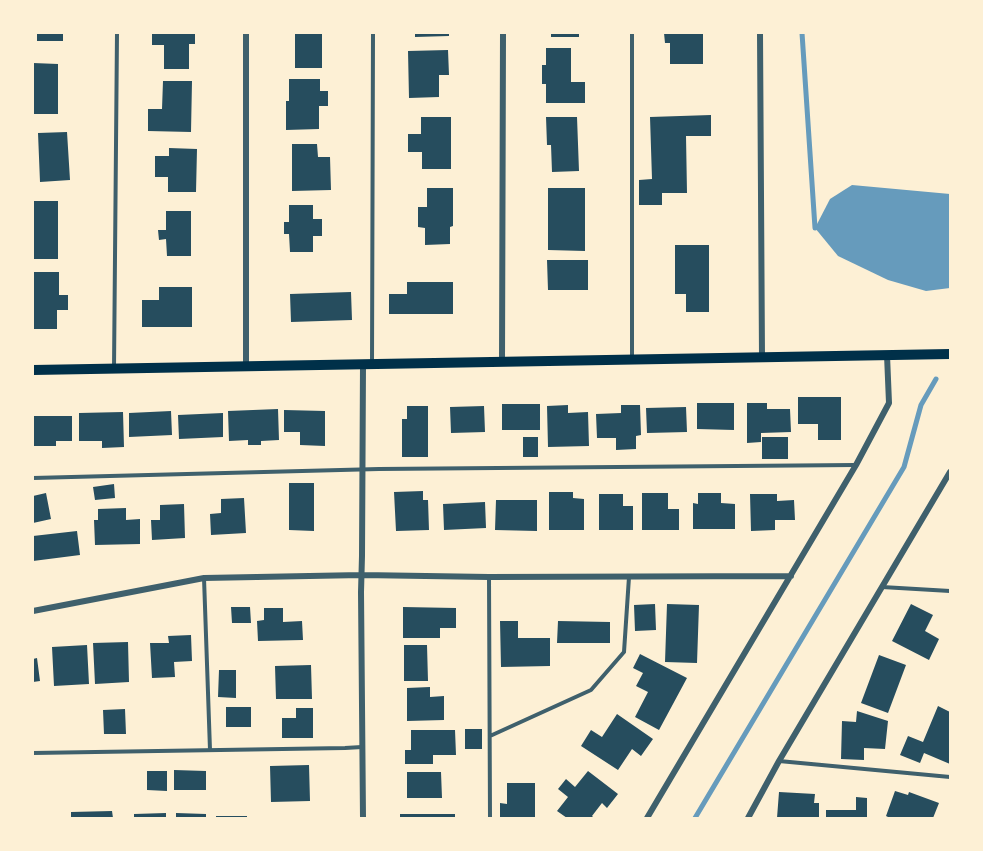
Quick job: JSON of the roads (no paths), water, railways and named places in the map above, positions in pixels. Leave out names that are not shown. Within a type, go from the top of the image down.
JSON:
[{"type":"main road","points":[[33,370],[950,354]]},
{"type":"street","points":[[246,33],[246,367]]},
{"type":"street","points":[[502,361],[503,33]]},
{"type":"street","points":[[760,33],[762,357]]},
{"type":"street","points":[[647,818],[856,465],[889,403],[887,355]]},
{"type":"street","points":[[363,818],[362,469],[367,365]]},
{"type":"street","points":[[748,818],[779,761],[947,481],[950,472]]},
{"type":"street","points":[[33,611],[204,578],[362,575],[791,576]]},
{"type":"lane","points":[[114,369],[117,33]]},
{"type":"lane","points":[[367,365],[373,33]]},
{"type":"lane","points":[[632,33],[632,359]]},
{"type":"lane","points":[[33,478],[362,469],[856,465]]},
{"type":"lane","points":[[489,577],[490,818]]},
{"type":"lane","points":[[490,736],[591,690],[618,660],[624,652],[628,577]]},
{"type":"lane","points":[[204,578],[210,750]]},
{"type":"lane","points":[[882,587],[950,591]]},
{"type":"lane","points":[[33,753],[363,747]]},
{"type":"lane","points":[[779,761],[950,777]]},
{"type":"water","points":[[852,185],[950,194],[950,288],[926,291],[888,280],[838,256],[815,228],[830,199]]},
{"type":"waterway","points":[[802,33],[815,228]]},
{"type":"waterway","points":[[695,818],[904,467],[921,405],[936,379]]}]
